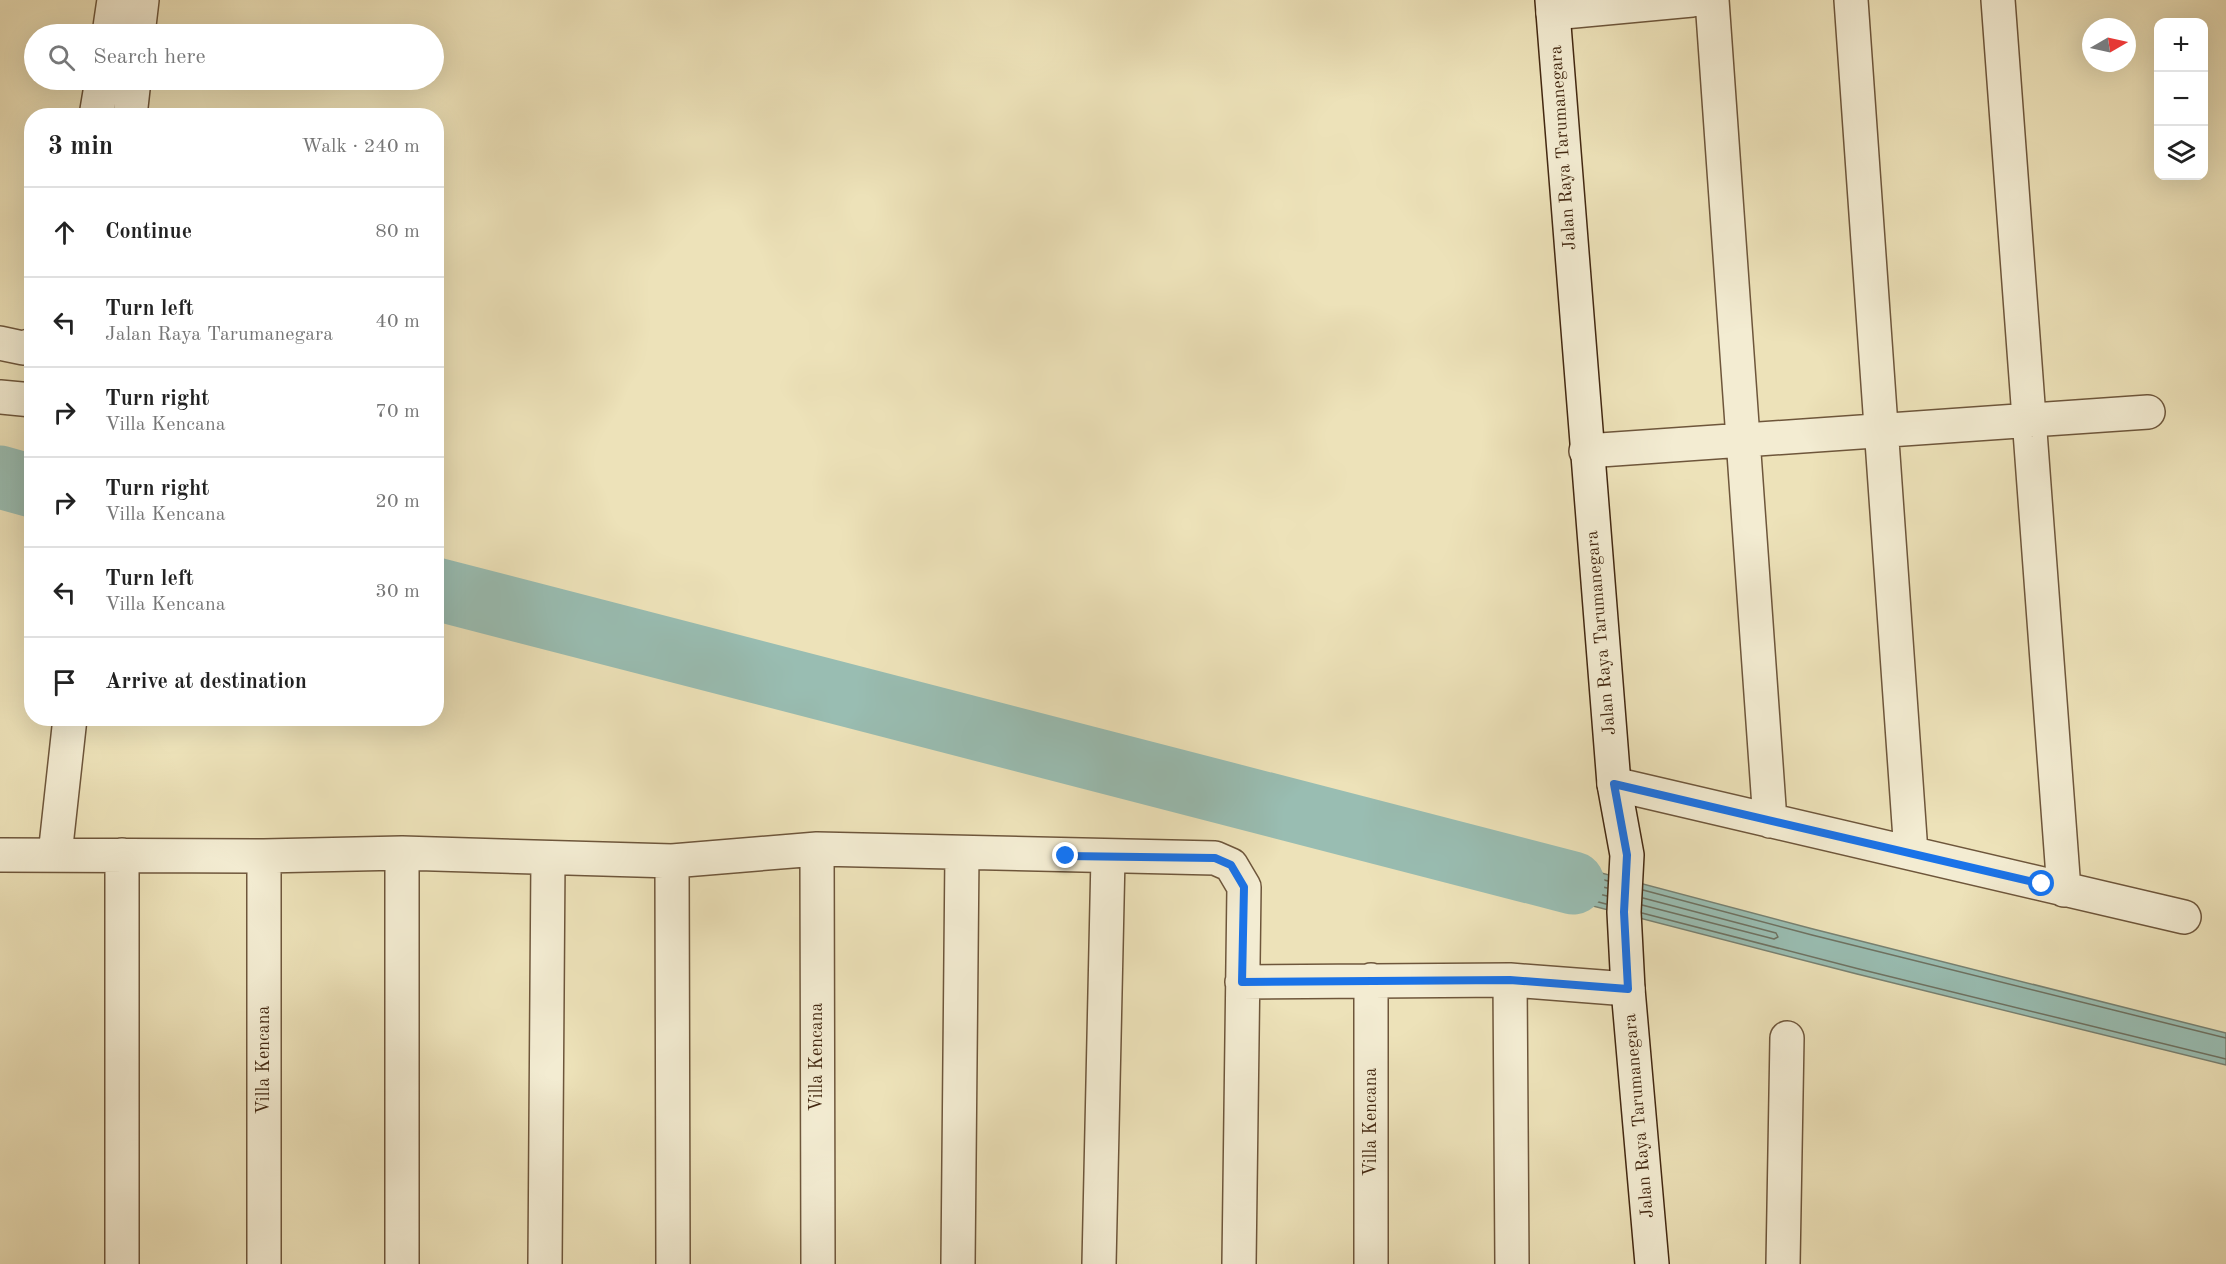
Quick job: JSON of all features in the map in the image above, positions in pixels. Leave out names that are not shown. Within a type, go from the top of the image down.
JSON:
[{"type":"street","points":[[110,24],[114,0]]},
{"type":"street","points":[[139,24],[142,0]]},
{"type":"street","points":[[1552,6],[1692,0]]},
{"type":"street","points":[[1712,0],[1770,821]]},
{"type":"street","points":[[1851,0],[1911,854]]},
{"type":"street","points":[[1998,0],[2064,890]]},
{"type":"street","name":"Jalan Raya Tarumanegara","points":[[1552,6],[1614,784],[1627,855],[1624,912],[1628,989],[1652,1264]]},
{"type":"street","points":[[97,108],[100,90]]},
{"type":"street","points":[[131,108],[133,90]]},
{"type":"street","points":[[0,343],[24,348]]},
{"type":"street","points":[[0,396],[24,399]]},
{"type":"street","points":[[1586,451],[2148,412]]},
{"type":"street","points":[[55,855],[69,726]]},
{"type":"street","points":[[1614,784],[2184,917]]},
{"type":"street","points":[[0,855],[264,856],[402,853],[672,861],[817,849],[1215,858],[1231,865],[1244,887],[1239,1264]]},
{"type":"street","name":"Villa Kencana","points":[[817,849],[818,1264]]},
{"type":"street","points":[[402,853],[402,1264]]},
{"type":"street","points":[[958,1264],[962,853]]},
{"type":"street","points":[[122,855],[122,1264]]},
{"type":"street","name":"Villa Kencana","points":[[264,856],[264,1264]]},
{"type":"street","points":[[1099,1264],[1108,857]]},
{"type":"street","points":[[545,1264],[548,858]]},
{"type":"street","points":[[672,861],[673,1264]]},
{"type":"street","name":"Villa Kencana","points":[[1371,980],[1371,1264]]},
{"type":"street","points":[[1242,982],[1510,980],[1628,989]]},
{"type":"street","points":[[1510,980],[1512,1264]]},
{"type":"street","points":[[1784,1264],[1786,1038]]},
{"type":"water","points":[[1492,844],[1813,929],[2226,1033],[2226,1065],[1857,974],[1488,879]]},
{"type":"waterway","points":[[0,477],[24,484]]},
{"type":"waterway","points":[[444,591],[1573,883]]},
{"type":"route","points":[[1066,856],[1215,858],[1231,865],[1244,887],[1242,982],[1510,980],[1628,989],[1624,912],[1627,855],[1614,784],[2042,884]]}]
